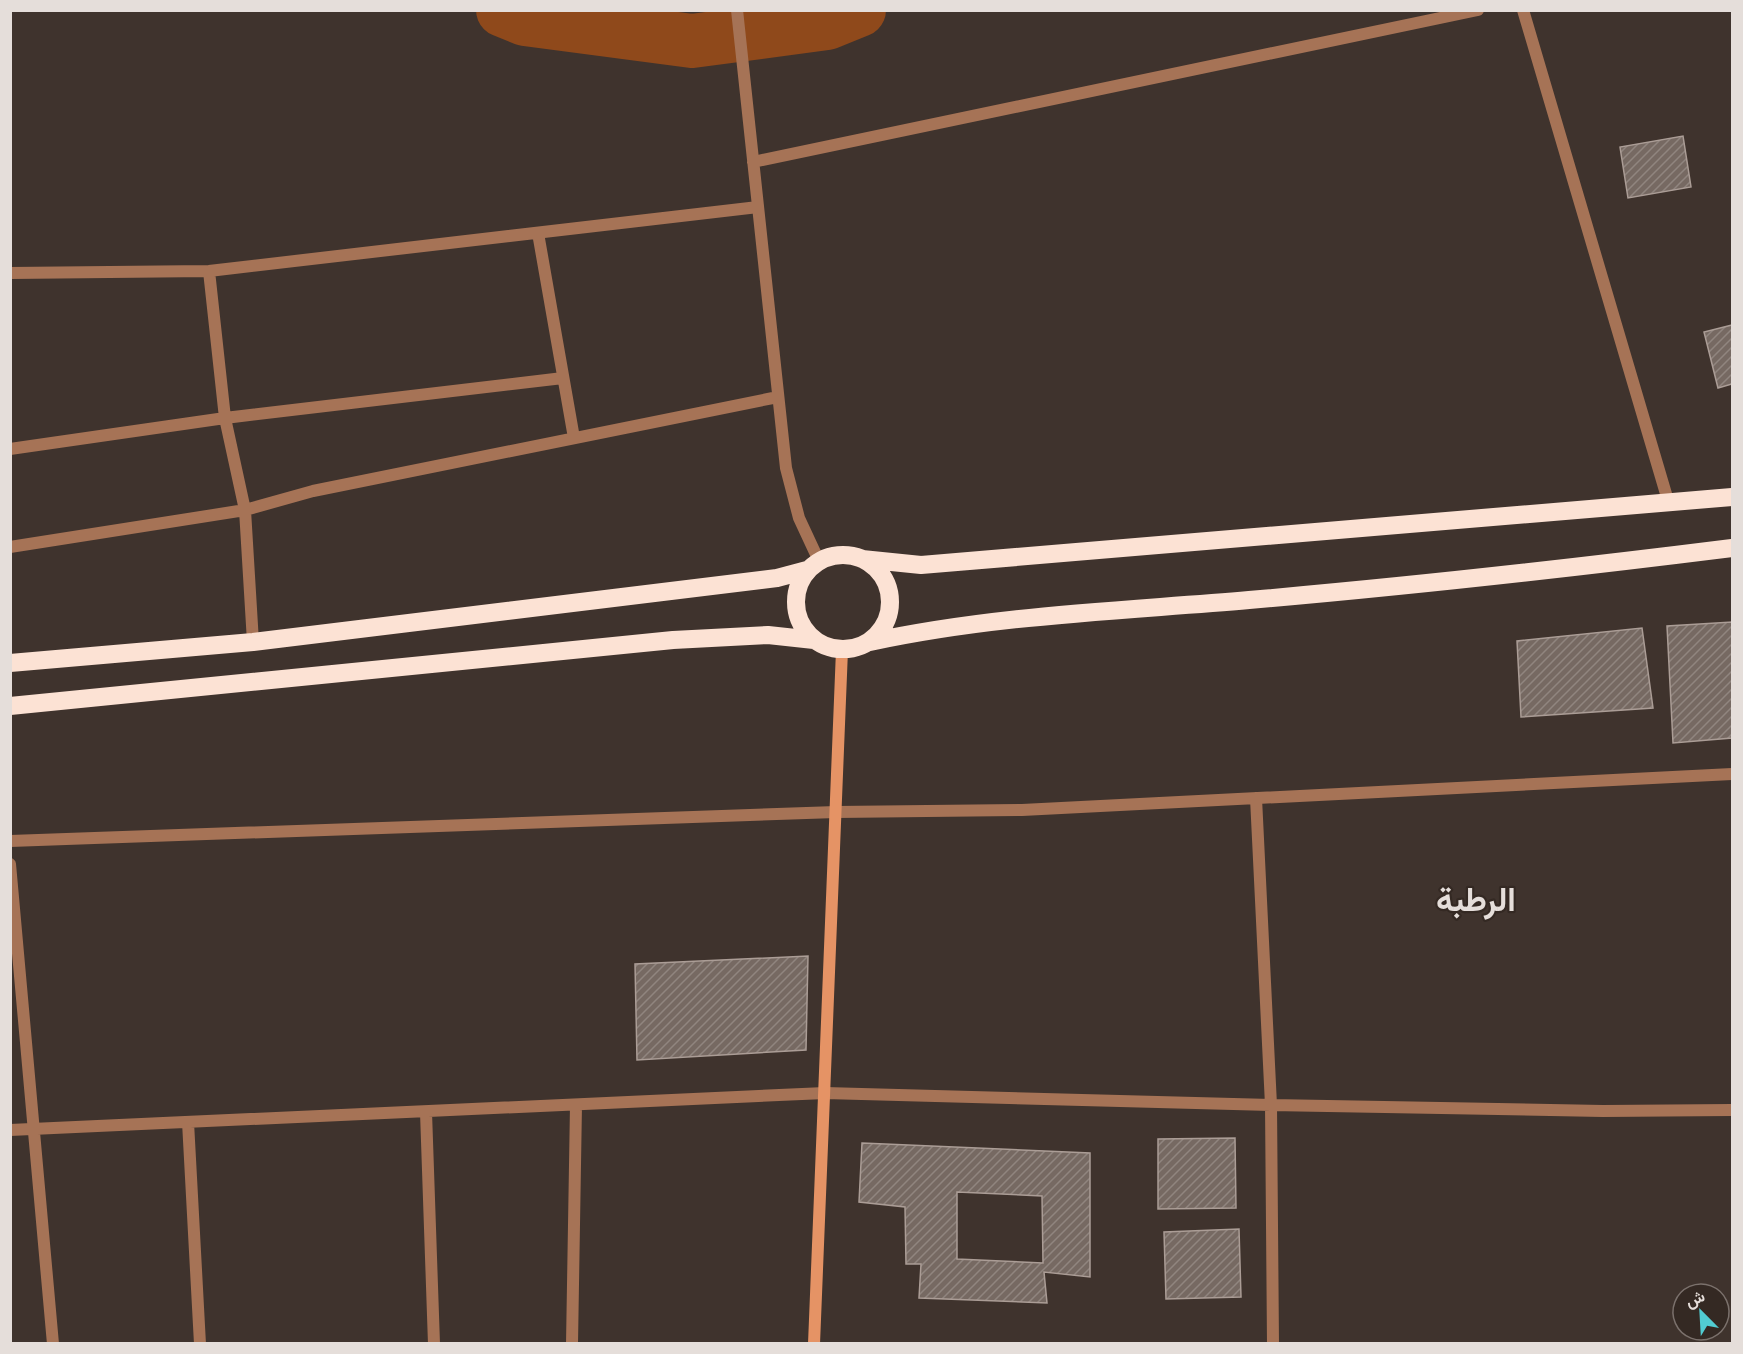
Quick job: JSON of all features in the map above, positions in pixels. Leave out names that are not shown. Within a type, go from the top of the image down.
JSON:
[{"type":"highway","points":[[10,663],[253,642],[765,579],[848,555],[862,559],[921,565],[1732,497]]},
{"type":"highway","points":[[10,706],[673,640],[768,635],[814,640],[842,650],[920,631],[1021,617],[1386,589],[1732,548]]},
{"type":"highway","points":[[862,559],[884,577],[891,605],[888,619],[870,642]]},
{"type":"highway","points":[[813,565],[796,599],[797,614],[804,628],[814,640]]},
{"type":"street","points":[[737,10],[778,397],[791,493],[804,529],[813,565]]},
{"type":"street","points":[[753,162],[1478,10]]},
{"type":"street","points":[[1523,10],[1670,504]]},
{"type":"street","points":[[10,273],[208,271],[758,207]]},
{"type":"street","points":[[538,233],[574,438]]},
{"type":"street","points":[[208,271],[225,418],[244,510],[253,642]]},
{"type":"street","points":[[10,449],[225,418],[563,378]]},
{"type":"street","points":[[10,547],[244,510],[313,491],[778,397]]},
{"type":"street","points":[[814,1344],[842,650]]},
{"type":"street","points":[[10,841],[836,812],[1022,810],[1732,774]]},
{"type":"street","points":[[1256,798],[1271,1105],[1273,1344]]},
{"type":"street","points":[[10,864],[53,1344]]},
{"type":"street","points":[[10,1130],[825,1093],[1271,1105],[1603,1111],[1732,1110]]},
{"type":"street","points":[[572,1344],[576,1105]]},
{"type":"street","points":[[426,1112],[434,1344]]},
{"type":"street","points":[[188,1122],[200,1344]]},
{"type":"building","points":[[1683,136],[1691,187],[1628,198],[1620,147]]},
{"type":"building","points":[[1732,325],[1732,384],[1718,388],[1704,332]]},
{"type":"building","points":[[1732,622],[1732,738],[1673,743],[1667,626]]},
{"type":"building","points":[[1642,628],[1653,708],[1521,717],[1517,641]]},
{"type":"building","points":[[808,956],[806,1050],[637,1060],[635,964]]},
{"type":"building","points":[[1235,1138],[1236,1208],[1158,1209],[1158,1139]]},
{"type":"building","points":[[862,1143],[1090,1153],[1090,1277],[1044,1272],[1047,1303],[919,1298],[921,1264],[906,1264],[905,1207],[859,1202]],"holes":[[[957,1192],[1042,1196],[1043,1263],[957,1259]]]},
{"type":"building","points":[[1239,1229],[1241,1297],[1166,1299],[1164,1232]]},
{"type":"waterway","points":[[503,10],[525,19],[692,41],[827,23],[859,10]]},
{"type":"district","name":"الرطبة","points":[[1476,899]]}]
